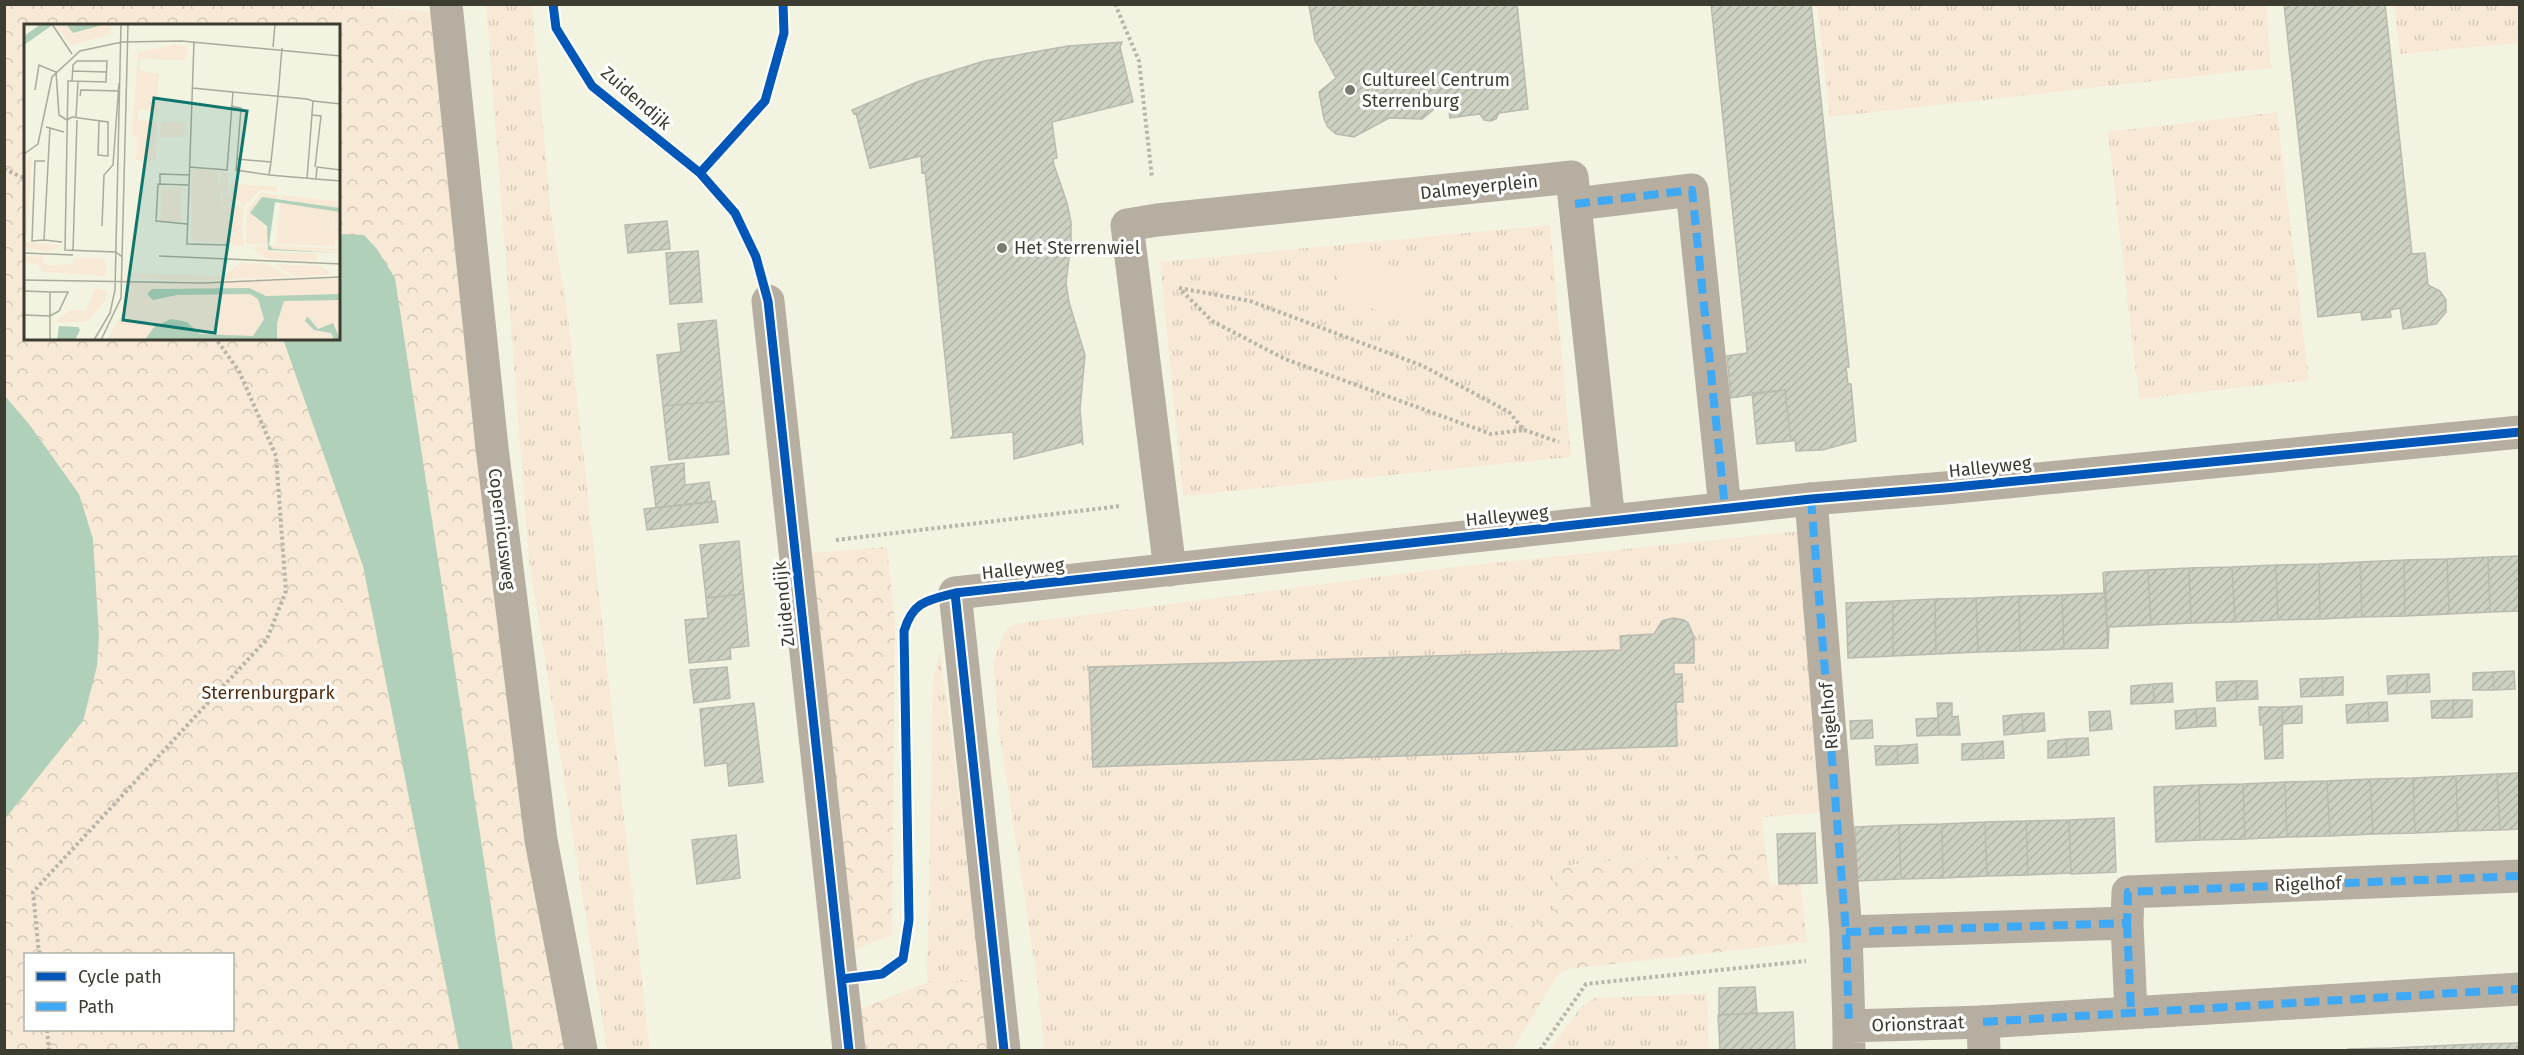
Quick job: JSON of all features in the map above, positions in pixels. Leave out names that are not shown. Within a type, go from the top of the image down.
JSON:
[{"type":"street","name":"Copernicusweg","points":[[446,4],[492,448],[541,840],[581,1050]]},
{"type":"street","name":"Dalmeyerplein","points":[[1129,243],[1127,225],[1157,220],[1572,177],[1609,521]]},
{"type":"street","points":[[1575,204],[1692,190],[1725,508]]},
{"type":"street","points":[[1129,243],[1170,570]]},
{"type":"street","name":"Zuidendijk","points":[[768,301],[849,1050]]},
{"type":"street","name":"Halleyweg","points":[[1004,1050],[955,593],[1811,499],[1945,489],[2520,432]]},
{"type":"street","name":"Rigelhof","points":[[1811,499],[1846,945],[1849,1038]]},
{"type":"street","name":"Rigelhof","points":[[2131,1013],[2128,892],[2520,876]]},
{"type":"street","points":[[1846,945],[2127,923]]},
{"type":"street","points":[[1983,1036],[2131,1013],[2520,989]]},
{"type":"street","name":"Orionstraat","points":[[1849,1038],[1983,1036]]},
{"type":"path","points":[[1115,4],[1139,61],[1157,220]]},
{"type":"path","points":[[4,169],[24,177]]},
{"type":"path","points":[[1129,243],[1212,321],[1286,359],[1491,434],[1524,430],[1602,456]]},
{"type":"path","points":[[1181,290],[1250,301],[1423,366],[1509,412],[1524,430]]},
{"type":"path","points":[[39,953],[33,892],[267,639],[286,591],[276,456],[239,371],[217,340]]},
{"type":"path","points":[[862,538],[1072,510],[1160,502]]},
{"type":"path","points":[[1540,1050],[1586,984],[1846,945]]},
{"type":"path","points":[[47,1031],[49,1050]]},
{"type":"green space","name":"Sterrenburgpark","points":[[349,4],[438,13],[585,1050],[5,1050],[4,5]]},
{"type":"green space","points":[[486,5],[532,5],[552,224],[566,300],[650,1050],[607,1050],[529,560]]},
{"type":"green space","points":[[1817,5],[2266,5],[2271,68],[1830,117]]},
{"type":"green space","points":[[2394,5],[2519,5],[2519,43],[2400,54]]},
{"type":"green space","points":[[2277,112],[2309,380],[2139,399],[2108,132]]},
{"type":"green space","points":[[1550,225],[1571,457],[1183,496],[1160,262]]},
{"type":"green space","points":[[1349,249],[1430,280],[1413,324],[1332,293]]},
{"type":"green space","points":[[1798,531],[1820,813],[1762,817],[1765,848],[1559,866],[1554,870],[1555,921],[1395,939],[1399,1050],[1044,1050],[1037,979],[1000,738],[993,663],[1005,630],[1015,624],[1454,567]]},
{"type":"green space","points":[[887,547],[895,622],[892,935],[835,957],[797,554]]},
{"type":"green space","points":[[940,650],[983,982],[927,982],[933,681]]},
{"type":"green space","points":[[1765,848],[1771,885],[1800,881],[1807,942],[1569,969],[1559,973],[1512,1050],[1399,1050],[1395,939],[1555,921],[1554,870],[1559,866]]},
{"type":"green space","points":[[927,982],[983,982],[992,1050],[844,1050],[840,1017]]},
{"type":"green space","points":[[1707,994],[1709,1050],[1549,1050],[1582,1006],[1595,998]]},
{"type":"shaded area","points":[[340,234],[364,235],[377,249],[395,278],[513,1050],[459,1050],[363,566],[283,340],[340,340]]},
{"type":"shaded area","points":[[4,395],[29,424],[79,494],[93,539],[99,637],[97,666],[83,721],[5,819]]},
{"type":"building","points":[[1291,4],[1517,4],[1528,109],[1499,113],[1496,119],[1491,121],[1484,120],[1480,114],[1450,118],[1447,95],[1435,96],[1433,110],[1422,119],[1389,118],[1354,137],[1336,134],[1328,127],[1324,119],[1319,92],[1336,78],[1315,40],[1309,5]]},
{"type":"building","points":[[1711,4],[1811,4],[1849,367],[1846,367],[1848,384],[1851,384],[1856,441],[1822,450],[1796,451],[1795,440],[1791,441],[1785,390],[1731,398],[1727,356],[1747,353],[1747,350]]},
{"type":"building","points":[[2284,4],[2385,4],[2412,254],[2425,253],[2428,285],[2440,291],[2446,300],[2446,312],[2436,324],[2403,329],[2400,308],[2390,310],[2391,317],[2362,320],[2361,312],[2318,317]]},
{"type":"building","name":"Het Sterrenwiel","points":[[1122,42],[1120,47],[1133,102],[1052,122],[1057,158],[1053,159],[1054,165],[1071,222],[1066,283],[1069,302],[1085,355],[1080,409],[1083,445],[1082,442],[1014,459],[1013,432],[951,438],[953,435],[937,280],[925,172],[922,173],[921,156],[870,168],[856,113],[854,114],[852,110],[917,82],[984,61],[1068,46]]},
{"type":"building","points":[[667,221],[670,249],[628,253],[625,225]]},
{"type":"building","points":[[698,251],[702,302],[670,304],[666,253]]},
{"type":"building","points":[[716,320],[724,401],[663,406],[657,355],[681,352],[678,324]]},
{"type":"building","points":[[1785,390],[1791,441],[1757,444],[1752,393]]},
{"type":"building","points":[[724,401],[729,454],[669,460],[663,406]]},
{"type":"building","points":[[684,463],[685,485],[709,482],[712,502],[656,508],[651,467]]},
{"type":"building","points":[[715,501],[718,522],[647,530],[644,509]]},
{"type":"building","points":[[739,541],[744,594],[706,598],[700,545]]},
{"type":"building","points":[[2520,556],[2520,611],[2490,612],[2488,557]]},
{"type":"building","points":[[2488,557],[2490,612],[2449,614],[2447,559]]},
{"type":"building","points":[[2447,559],[2449,614],[2405,616],[2404,560]]},
{"type":"building","points":[[2404,560],[2405,616],[2362,617],[2360,562]]},
{"type":"building","points":[[2360,562],[2362,617],[2320,619],[2319,564]]},
{"type":"building","points":[[2319,564],[2320,619],[2278,620],[2276,565]]},
{"type":"building","points":[[2276,565],[2278,620],[2235,622],[2232,567]]},
{"type":"building","points":[[2232,567],[2235,622],[2191,623],[2189,568]]},
{"type":"building","points":[[2189,568],[2191,623],[2151,625],[2148,570]]},
{"type":"building","points":[[2148,570],[2151,625],[2109,627],[2108,648],[2105,572]]},
{"type":"building","points":[[2103,572],[2108,648],[2064,649],[2062,595],[2104,593]]},
{"type":"building","points":[[744,594],[749,646],[730,648],[731,659],[689,663],[685,620],[708,618],[706,598]]},
{"type":"building","points":[[2062,595],[2064,649],[2020,651],[2019,596]]},
{"type":"building","points":[[2019,596],[2020,651],[1978,652],[1976,598]]},
{"type":"building","points":[[1976,598],[1978,652],[1936,654],[1935,599]]},
{"type":"building","points":[[1935,599],[1936,654],[1893,656],[1893,601]]},
{"type":"building","points":[[1893,601],[1893,656],[1848,658],[1846,603]]},
{"type":"building","points":[[1673,618],[1688,623],[1694,637],[1694,663],[1674,663],[1674,674],[1682,674],[1683,702],[1676,702],[1677,746],[1093,767],[1089,667],[1621,650],[1620,636],[1654,634],[1662,621]]},
{"type":"building","points":[[727,667],[730,698],[694,703],[690,670]]},
{"type":"building","points":[[2514,671],[2515,689],[2494,690],[2493,672]]},
{"type":"building","points":[[2493,672],[2494,690],[2473,690],[2473,673]]},
{"type":"building","points":[[2429,674],[2430,692],[2407,693],[2407,675]]},
{"type":"building","points":[[2407,675],[2407,693],[2388,694],[2387,676]]},
{"type":"building","points":[[2343,677],[2343,695],[2323,696],[2322,678]]},
{"type":"building","points":[[2322,678],[2323,696],[2301,697],[2300,679]]},
{"type":"building","points":[[2236,681],[2257,681],[2258,699],[2237,700]]},
{"type":"building","points":[[2236,681],[2237,700],[2217,701],[2216,682]]},
{"type":"building","points":[[2172,683],[2173,702],[2154,703],[2153,684]]},
{"type":"building","points":[[2153,684],[2154,703],[2131,704],[2131,686]]},
{"type":"building","points":[[2453,700],[2472,700],[2472,717],[2453,718]]},
{"type":"building","points":[[2453,700],[2453,718],[2432,718],[2431,701]]},
{"type":"building","points":[[2387,702],[2388,721],[2369,722],[2368,703]]},
{"type":"building","points":[[754,703],[763,782],[729,786],[727,763],[705,766],[700,709]]},
{"type":"building","points":[[1937,703],[1952,703],[1952,717],[1958,716],[1960,735],[1939,735]]},
{"type":"building","points":[[2368,703],[2369,722],[2347,723],[2346,705]]},
{"type":"building","points":[[2302,706],[2302,723],[2283,724],[2282,707]]},
{"type":"building","points":[[2259,707],[2282,707],[2283,758],[2265,759],[2263,725],[2260,725]]},
{"type":"building","points":[[2215,708],[2216,726],[2197,727],[2196,709]]},
{"type":"building","points":[[2196,709],[2197,727],[2176,729],[2175,711]]},
{"type":"building","points":[[2110,711],[2112,729],[2090,731],[2089,712]]},
{"type":"building","points":[[2044,713],[2045,731],[2023,733],[2022,714]]},
{"type":"building","points":[[2022,714],[2023,733],[2004,735],[2003,716]]},
{"type":"building","points":[[1938,718],[1939,735],[1917,736],[1916,719]]},
{"type":"building","points":[[1872,720],[1873,738],[1851,739],[1850,721]]},
{"type":"building","points":[[2088,738],[2089,755],[2067,757],[2066,739]]},
{"type":"building","points":[[2066,739],[2067,757],[2048,758],[2048,741]]},
{"type":"building","points":[[2003,741],[2004,758],[1983,759],[1982,743]]},
{"type":"building","points":[[1982,743],[1983,759],[1962,760],[1962,744]]},
{"type":"building","points":[[1917,744],[1918,763],[1898,764],[1897,746]]},
{"type":"building","points":[[1875,746],[1897,746],[1898,764],[1876,765]]},
{"type":"building","points":[[2520,773],[2520,829],[2500,830],[2497,774]]},
{"type":"building","points":[[2497,774],[2500,830],[2458,831],[2456,776]]},
{"type":"building","points":[[2456,776],[2458,831],[2415,833],[2413,778]]},
{"type":"building","points":[[2413,778],[2415,833],[2373,834],[2370,779]]},
{"type":"building","points":[[2370,779],[2373,834],[2330,836],[2327,781]]},
{"type":"building","points":[[2327,781],[2330,836],[2287,837],[2285,782]]},
{"type":"building","points":[[2285,782],[2287,837],[2245,839],[2243,784]]},
{"type":"building","points":[[2243,784],[2245,839],[2200,840],[2199,785]]},
{"type":"building","points":[[2199,785],[2200,840],[2156,842],[2154,787]]},
{"type":"building","points":[[2114,818],[2116,872],[2071,874],[2069,820]]},
{"type":"building","points":[[2069,820],[2071,873],[2028,875],[2026,821]]},
{"type":"building","points":[[2026,821],[2028,875],[1987,876],[1985,822]]},
{"type":"building","points":[[1985,822],[1987,876],[1943,878],[1942,824]]},
{"type":"building","points":[[1942,824],[1943,878],[1901,879],[1899,825]]},
{"type":"building","points":[[1899,825],[1901,879],[1857,881],[1855,827]]},
{"type":"building","points":[[1815,833],[1817,883],[1779,884],[1777,834]]},
{"type":"building","points":[[736,835],[740,878],[697,884],[692,840]]},
{"type":"building","points":[[1755,987],[1757,1013],[1719,1015],[1719,988]]},
{"type":"building","points":[[1793,1012],[1795,1050],[1720,1050],[1718,1015]]},
{"type":"building","points":[[2520,1043],[2520,1050],[2477,1050],[2477,1044]]},
{"type":"building","points":[[2477,1044],[2477,1050],[2434,1050],[2434,1046]]},
{"type":"building","points":[[2434,1046],[2434,1050],[2392,1050],[2392,1048]]},
{"type":"building","points":[[2392,1048],[2392,1050],[2348,1050],[2348,1049]]},
{"type":"marked path","points":[[1575,204],[1692,190],[1725,508]]},
{"type":"marked path","points":[[1811,499],[1846,932],[1849,1026]]},
{"type":"marked path","points":[[1846,932],[2127,923],[2128,892],[2520,876]]},
{"type":"marked path","points":[[2127,923],[2131,1013]]},
{"type":"marked path","points":[[1983,1022],[2520,989]]},
{"type":"cycle path","points":[[553,4],[556,28],[592,86],[700,173],[735,213],[756,257],[768,301],[849,1050]]},
{"type":"cycle path","points":[[700,173],[765,101],[784,33],[783,4]]},
{"type":"cycle path","points":[[1004,1050],[955,593],[1811,499],[2520,432]]},
{"type":"cycle path","points":[[842,979],[882,974],[903,959],[909,920],[904,631],[912,613],[923,603],[955,593]]},
{"type":"place","name":"Cultureel Centrum Sterrenburg","points":[[1350,90]]},
{"type":"place","name":"Het Sterrenwiel","points":[[1002,248]]}]
